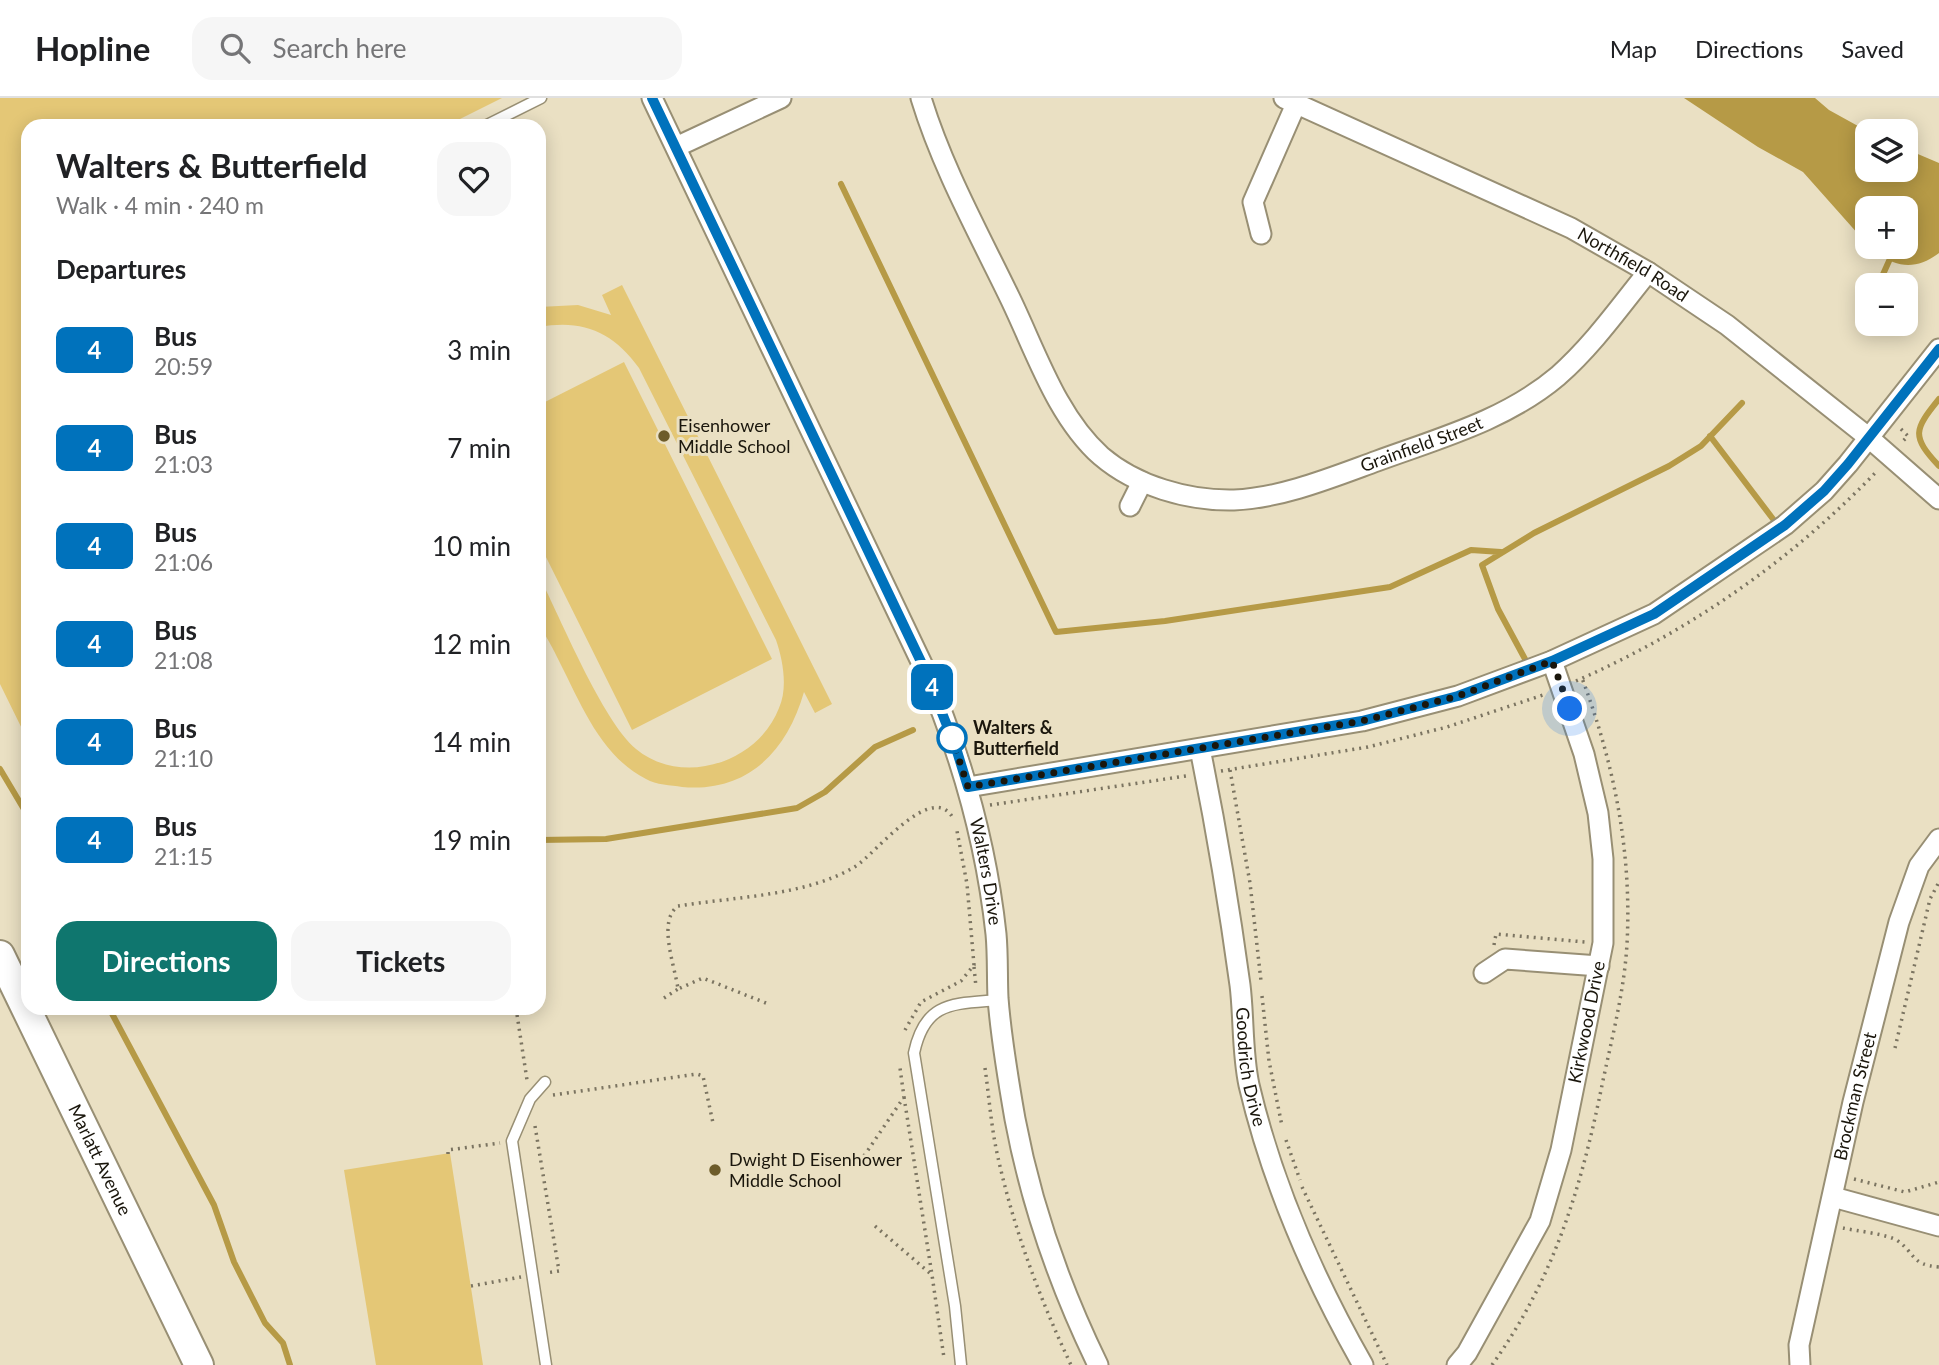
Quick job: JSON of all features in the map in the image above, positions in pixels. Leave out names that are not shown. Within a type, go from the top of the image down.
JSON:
[{"type":"street","name":"Walters Drive","points":[[652,98],[924,668],[956,748],[968,787],[990,892],[996,935],[998,1000],[1016,1121],[1057,1272],[1098,1365]]},
{"type":"street","points":[[676,147],[781,98]]},
{"type":"street","name":"Grainfield Street","points":[[921,98],[943,157],[1065,412],[1100,455],[1142,482],[1200,497],[1234,500],[1263,496],[1327,478],[1466,430],[1512,408],[1557,377],[1592,343],[1648,271]]},
{"type":"street","points":[[1261,234],[1253,202],[1290,101]]},
{"type":"street","name":"Northfield Road","points":[[1290,101],[1441,166],[1571,228],[1648,271],[1727,325],[1868,437],[1939,499]]},
{"type":"street","points":[[968,787],[1403,712],[1458,696],[1552,661],[1654,614],[1753,548],[1824,491],[1939,349]]},
{"type":"street","points":[[1130,506],[1142,482]]},
{"type":"street","name":"Kirkwood Drive","points":[[1457,1365],[1480,1331],[1540,1221],[1561,1150],[1599,966],[1604,925],[1598,813],[1584,754],[1552,661]]},
{"type":"street","name":"Goodrich Drive","points":[[1200,749],[1229,903],[1244,1015],[1248,1081],[1264,1145],[1327,1298],[1363,1365]]},
{"type":"street","name":"Brockman Street","points":[[1800,1365],[1799,1345],[1899,922],[1919,866],[1939,839]]},
{"type":"street","name":"Marlatt Avenue","points":[[0,955],[21,998]]},
{"type":"street","points":[[1484,973],[1505,959],[1599,966]]},
{"type":"street","name":"Marlatt Avenue","points":[[29,1015],[199,1365]]},
{"type":"street","points":[[1833,1197],[1939,1226]]},
{"type":"lane","points":[[499,119],[541,98]]},
{"type":"lane","points":[[961,1365],[955,1306],[914,1053],[919,1029],[933,1014],[949,1004],[998,1000]]},
{"type":"lane","points":[[545,1082],[530,1099],[512,1141],[546,1365]]},
{"type":"path","points":[[1230,769],[1250,883],[1269,1061],[1283,1131],[1318,1224],[1387,1365]]},
{"type":"path","points":[[990,806],[1188,775]]},
{"type":"path","points":[[678,989],[667,924],[668,916],[678,906],[825,881],[859,864],[901,825],[917,813],[934,807],[953,817],[956,828],[967,884],[974,965],[961,981],[921,1002],[912,1013],[903,1035]]},
{"type":"path","points":[[1895,1048],[1930,899],[1939,882]]},
{"type":"path","points":[[664,998],[703,978],[766,1003]]},
{"type":"path","points":[[471,1286],[559,1271],[517,1015]]},
{"type":"path","points":[[900,1062],[945,1365]]},
{"type":"path","points":[[530,1099],[697,1074],[703,1076],[707,1084],[713,1123]]},
{"type":"path","points":[[864,1156],[904,1097]]},
{"type":"path","points":[[447,1154],[447,1150],[537,1138]]},
{"type":"path","points":[[1838,1175],[1905,1192],[1939,1182]]},
{"type":"path","points":[[1827,1225],[1898,1241],[1911,1257],[1923,1264],[1939,1267]]},
{"type":"path","points":[[875,1226],[932,1275]]},
{"type":"path","points":[[1048,1315],[1071,1365]]},
{"type":"shaded area","points":[[0,98],[502,98],[460,119],[21,119],[21,727],[0,684]]},
{"type":"shaded area","points":[[1684,98],[1815,98],[1829,110],[1855,124],[1855,182],[1918,182],[1918,154],[1939,163],[1939,253],[1912,265],[1886,259],[1918,259],[1918,196],[1855,196],[1855,230],[1803,172],[1758,147]]},
{"type":"shaded area","points":[[622,285],[832,704],[815,713],[804,692],[787,733],[775,750],[745,775],[727,783],[682,787],[654,782],[630,769],[592,726],[546,636],[546,591],[596,693],[623,735],[636,749],[654,760],[675,766],[696,767],[737,755],[754,743],[769,727],[782,700],[784,674],[776,640],[639,368],[619,345],[596,331],[570,325],[546,326],[546,307],[578,305],[611,315],[602,295]]},
{"type":"shaded area","points":[[624,362],[772,659],[632,730],[546,557],[546,401]]},
{"type":"shaded area","points":[[450,1153],[483,1365],[376,1365],[344,1170]]},
{"type":"waterway","points":[[841,184],[1056,632],[1165,621],[1390,587],[1471,550],[1501,552]]},
{"type":"waterway","points":[[1884,273],[1889,261]]},
{"type":"waterway","points":[[1939,399],[1925,418],[1919,433],[1924,447],[1939,466]]},
{"type":"waterway","points":[[1525,659],[1498,609],[1482,565],[1534,533],[1669,466],[1701,446],[1742,403]]},
{"type":"waterway","points":[[1710,436],[1773,519]]},
{"type":"waterway","points":[[546,840],[606,839],[797,808],[825,792],[875,747],[913,730]]},
{"type":"waterway","points":[[0,769],[21,804]]},
{"type":"waterway","points":[[113,1015],[214,1205],[234,1262],[265,1323],[283,1343],[290,1365]]},
{"type":"bus line","name":"4","points":[[652,98],[924,668],[945,717],[968,787],[1362,721],[1458,696],[1552,661],[1654,614],[1785,525],[1824,491],[1848,464],[1939,349]]},
{"type":"place","name":"Eisenhower Middle School","points":[[664,436]]},
{"type":"place","name":"Walters & Butterfield","points":[[952,738]]},
{"type":"place","name":"Dwight D Eisenhower Middle School","points":[[715,1170]]},
{"type":"route","points":[[952,738],[950,732],[968,787],[1362,721],[1458,696],[1552,661],[1570,709]]}]
